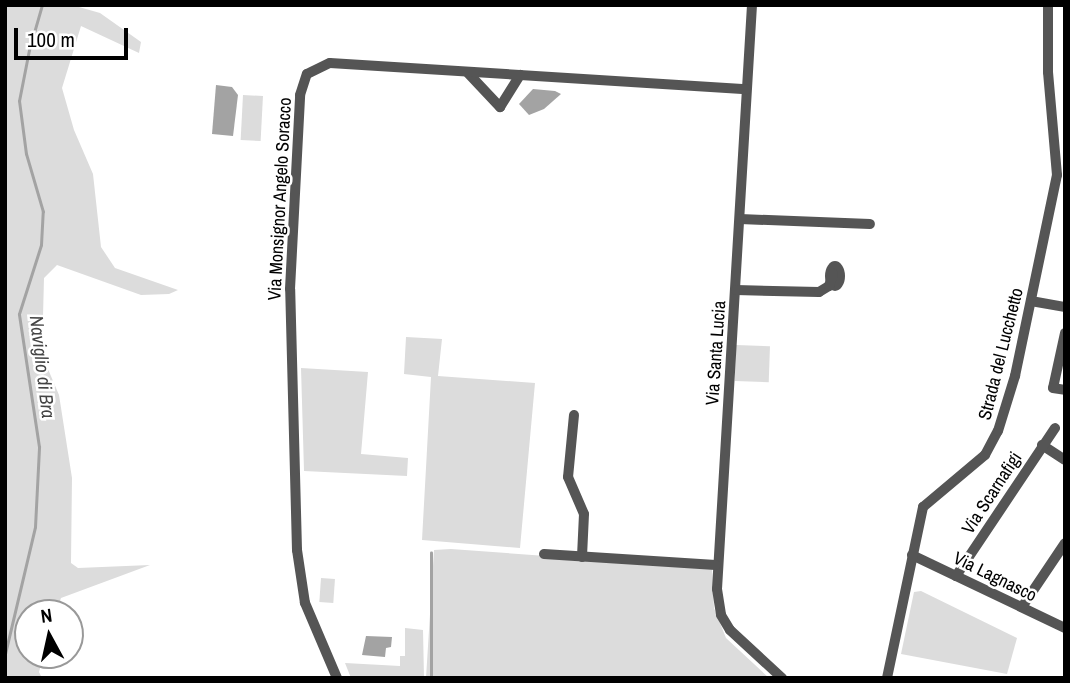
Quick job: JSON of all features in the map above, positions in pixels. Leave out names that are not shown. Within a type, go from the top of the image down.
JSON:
[{"type":"street","name":"Via Santa Lucia","points":[[752,5],[736,289],[716,565],[718,606],[725,622],[782,678]]},
{"type":"street","name":"Strada del Lucchetto","points":[[887,678],[923,507],[985,455],[998,431],[1015,376],[1061,164],[1048,72],[1048,5]]},
{"type":"street","name":"Via Monsignor Angelo Soracco","points":[[337,678],[305,603],[298,550],[290,289],[302,88],[311,70],[330,64],[746,89]]},
{"type":"street","points":[[468,73],[500,107],[520,75]]},
{"type":"street","points":[[740,219],[870,224]]},
{"type":"street","points":[[736,289],[819,292],[829,286],[833,274]]},
{"type":"street","points":[[1031,301],[1065,307]]},
{"type":"street","points":[[1065,333],[1054,388],[1065,390]]},
{"type":"street","points":[[574,415],[568,477],[584,514],[582,557]]},
{"type":"street","name":"Via Scarnafigi","points":[[956,576],[1055,428]]},
{"type":"street","points":[[1042,445],[1065,460]]},
{"type":"street","points":[[1021,607],[1065,543]]},
{"type":"street","points":[[544,554],[716,565]]},
{"type":"street","name":"Via Lagnasco","points":[[912,555],[1065,628]]},
{"type":"shaded area","points":[[5,5],[72,5],[100,13],[141,42],[139,53],[81,26],[62,88],[74,130],[93,174],[101,247],[115,268],[178,290],[169,294],[141,295],[57,265],[44,278],[42,355],[59,395],[72,478],[71,563],[78,568],[150,565],[61,599],[14,599],[14,669],[40,669],[42,678],[5,678]]},
{"type":"shaded area","points":[[216,85],[232,87],[238,95],[233,136],[212,134]]},
{"type":"shaded area","points":[[533,89],[561,94],[544,109],[529,115],[519,104]]},
{"type":"shaded area","points":[[243,95],[263,96],[261,141],[241,140]]},
{"type":"shaded area","points":[[406,337],[442,339],[438,376],[535,383],[520,548],[422,540],[431,377],[404,374]]},
{"type":"shaded area","points":[[736,345],[770,346],[769,382],[735,381]]},
{"type":"shaded area","points":[[301,368],[368,372],[361,454],[408,458],[407,476],[304,471]]},
{"type":"shaded area","points":[[434,550],[712,568],[714,608],[726,638],[769,678],[426,678]]},
{"type":"shaded area","points":[[321,578],[335,579],[333,603],[319,602]]},
{"type":"shaded area","points":[[921,591],[1017,638],[1007,674],[901,654],[914,592]]},
{"type":"shaded area","points":[[405,628],[423,630],[424,678],[351,678],[345,663],[400,666],[400,656],[405,656]]},
{"type":"shaded area","points":[[366,636],[392,637],[391,647],[386,648],[385,657],[362,655]]},
{"type":"waterway","name":"Naviglio di Bra","points":[[5,654],[35,527],[39,447],[19,314],[41,245],[43,212],[26,154],[19,101],[29,50],[42,5]]},
{"type":"waterway","points":[[431,553],[431,678]]}]
